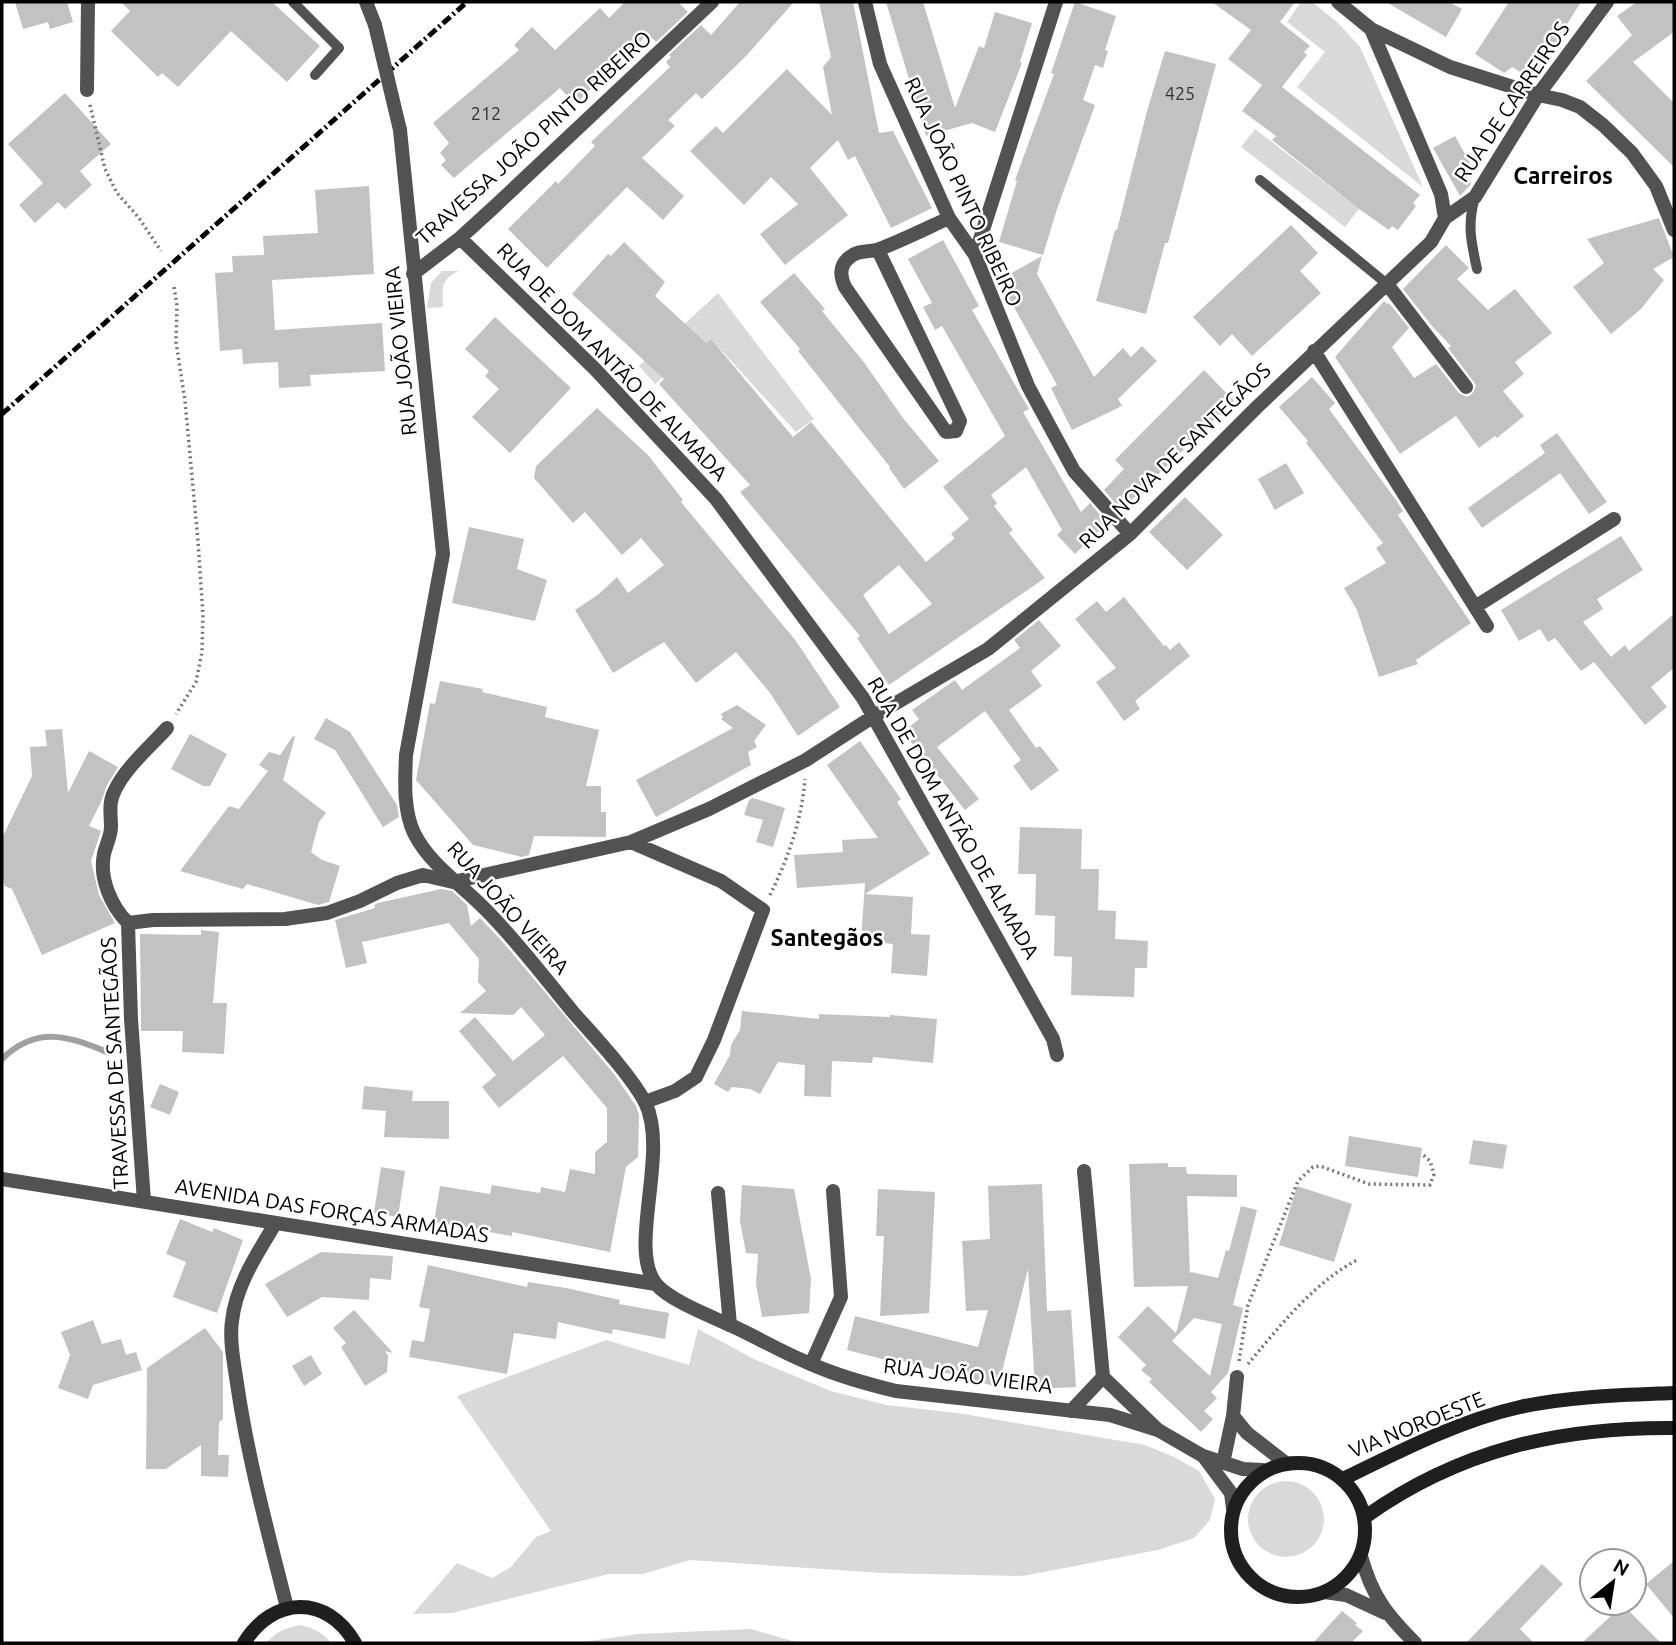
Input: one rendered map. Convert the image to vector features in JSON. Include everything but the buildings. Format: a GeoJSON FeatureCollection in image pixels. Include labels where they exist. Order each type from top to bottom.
{"type":"FeatureCollection","features":[{"type":"Feature","properties":{"kind":"main road","name":"VIA NOROESTE"},"geometry":{"type":"LineString","coordinates":[[1343,1479],[1416,1443],[1466,1423],[1520,1407],[1577,1398],[1674,1393]]}},
{"type":"Feature","properties":{"kind":"main road"},"geometry":{"type":"LineString","coordinates":[[1365,1517],[1391,1498],[1425,1479],[1487,1453],[1569,1433],[1674,1428]]}},
{"type":"Feature","properties":{"kind":"main road"},"geometry":{"type":"LineString","coordinates":[[1302,1462],[1324,1467],[1343,1479],[1357,1496],[1365,1517],[1365,1539],[1361,1556],[1346,1578],[1324,1592],[1307,1597],[1284,1596],[1263,1588],[1246,1573],[1234,1554],[1230,1532],[1233,1510],[1243,1489],[1264,1470],[1302,1462]]}},
{"type":"Feature","properties":{"kind":"main road"},"geometry":{"type":"LineString","coordinates":[[244,1643],[254,1628],[268,1615],[287,1608],[304,1607],[321,1610],[336,1619],[355,1643]]}},
{"type":"Feature","properties":{"kind":"street"},"geometry":{"type":"LineString","coordinates":[[87,90],[88,2]]}},
{"type":"Feature","properties":{"kind":"street","name":"RUA JOÃO VIEIRA"},"geometry":{"type":"LineString","coordinates":[[366,2],[375,25],[400,130],[443,554],[406,755],[404,784],[412,830],[453,881],[486,909],[597,1040],[645,1102],[652,1122],[655,1144],[646,1257],[656,1284],[677,1299],[811,1364],[865,1384],[897,1391],[1111,1415],[1158,1430],[1203,1456],[1243,1469],[1264,1470]]}},
{"type":"Feature","properties":{"kind":"street","name":"TRAVESSA JOÃO PINTO RIBEIRO"},"geometry":{"type":"LineString","coordinates":[[413,274],[460,238],[712,2]]}},
{"type":"Feature","properties":{"kind":"street","name":"RUA JOÃO PINTO RIBEIRO"},"geometry":{"type":"LineString","coordinates":[[865,2],[880,64],[949,218],[975,255],[1028,386],[1074,471],[1130,534]]}},
{"type":"Feature","properties":{"kind":"street"},"geometry":{"type":"LineString","coordinates":[[975,255],[1056,2]]}},
{"type":"Feature","properties":{"kind":"street"},"geometry":{"type":"LineString","coordinates":[[1338,2],[1371,29],[1450,66],[1580,107],[1632,153],[1670,201],[1674,230]]}},
{"type":"Feature","properties":{"kind":"street","name":"RUA DE CARREIROS"},"geometry":{"type":"LineString","coordinates":[[1445,218],[1475,197],[1538,95],[1607,2]]}},
{"type":"Feature","properties":{"kind":"street"},"geometry":{"type":"LineString","coordinates":[[1371,29],[1441,194],[1445,218]]}},
{"type":"Feature","properties":{"kind":"street"},"geometry":{"type":"LineString","coordinates":[[878,250],[960,421],[956,431],[946,432],[840,277],[843,265],[850,256],[862,251],[878,250],[949,218]]}},
{"type":"Feature","properties":{"kind":"street","name":"RUA NOVA DE SANTEGÃOS"},"geometry":{"type":"LineString","coordinates":[[453,881],[632,842],[709,809],[806,760],[874,716],[988,649],[1130,534],[1314,351],[1431,242],[1445,218]]}},
{"type":"Feature","properties":{"kind":"street","name":"RUA DE DOM ANTÃO DE ALMADA"},"geometry":{"type":"LineString","coordinates":[[460,238],[595,369],[716,499],[863,698],[1053,1040],[1057,1055]]}},
{"type":"Feature","properties":{"kind":"street"},"geometry":{"type":"LineString","coordinates":[[1387,284],[1466,387]]}},
{"type":"Feature","properties":{"kind":"street"},"geometry":{"type":"LineString","coordinates":[[1314,351],[1487,626]]}},
{"type":"Feature","properties":{"kind":"street"},"geometry":{"type":"LineString","coordinates":[[1475,607],[1614,519]]}},
{"type":"Feature","properties":{"kind":"street"},"geometry":{"type":"LineString","coordinates":[[167,728],[131,767],[115,790],[109,809],[111,829],[102,873],[119,914],[128,923],[153,920],[285,919],[338,910],[397,883],[423,875],[453,881]]}},
{"type":"Feature","properties":{"kind":"street"},"geometry":{"type":"LineString","coordinates":[[632,842],[721,881],[763,910],[714,1040],[696,1077],[675,1091],[645,1102]]}},
{"type":"Feature","properties":{"kind":"street","name":"TRAVESSA DE SANTEGÃOS"},"geometry":{"type":"LineString","coordinates":[[128,923],[131,1019],[144,1201]]}},
{"type":"Feature","properties":{"kind":"street"},"geometry":{"type":"LineString","coordinates":[[1084,1171],[1102,1377],[1158,1430]]}},
{"type":"Feature","properties":{"kind":"street","name":"AVENIDA DAS FORÇAS ARMADAS"},"geometry":{"type":"LineString","coordinates":[[2,1179],[656,1284]]}},
{"type":"Feature","properties":{"kind":"street"},"geometry":{"type":"LineString","coordinates":[[811,1364],[841,1297],[833,1191]]}},
{"type":"Feature","properties":{"kind":"street"},"geometry":{"type":"LineString","coordinates":[[718,1193],[730,1325]]}},
{"type":"Feature","properties":{"kind":"street"},"geometry":{"type":"LineString","coordinates":[[275,1224],[250,1265],[237,1296],[232,1322],[244,1434],[287,1608]]}},
{"type":"Feature","properties":{"kind":"street"},"geometry":{"type":"LineString","coordinates":[[1071,1410],[1102,1377]]}},
{"type":"Feature","properties":{"kind":"street"},"geometry":{"type":"LineString","coordinates":[[1223,1463],[1233,1416],[1237,1377]]}},
{"type":"Feature","properties":{"kind":"street"},"geometry":{"type":"LineString","coordinates":[[1233,1416],[1247,1433],[1287,1464]]}},
{"type":"Feature","properties":{"kind":"street","name":"RUA JOÃO VIEIRA"},"geometry":{"type":"LineString","coordinates":[[1203,1456],[1231,1493],[1233,1510]]}},
{"type":"Feature","properties":{"kind":"street"},"geometry":{"type":"LineString","coordinates":[[1361,1556],[1367,1578],[1386,1614],[1415,1643]]}},
{"type":"Feature","properties":{"kind":"street"},"geometry":{"type":"LineString","coordinates":[[1324,1592],[1346,1595],[1386,1614]]}},
{"type":"Feature","properties":{"kind":"lane"},"geometry":{"type":"LineString","coordinates":[[293,2],[339,48],[315,75]]}},
{"type":"Feature","properties":{"kind":"lane"},"geometry":{"type":"LineString","coordinates":[[1260,180],[1387,284]]}},
{"type":"Feature","properties":{"kind":"lane"},"geometry":{"type":"LineString","coordinates":[[1475,197],[1469,233],[1477,269]]}},
{"type":"Feature","properties":{"kind":"path"},"geometry":{"type":"LineString","coordinates":[[87,90],[105,169],[117,192],[161,251]]}},
{"type":"Feature","properties":{"kind":"path"},"geometry":{"type":"LineString","coordinates":[[167,728],[196,682],[202,652],[198,541],[176,342],[177,306],[174,287]]}},
{"type":"Feature","properties":{"kind":"path"},"geometry":{"type":"LineString","coordinates":[[763,910],[785,864],[800,813],[806,760]]}},
{"type":"Feature","properties":{"kind":"path"},"geometry":{"type":"LineString","coordinates":[[1237,1377],[1248,1305],[1298,1181],[1312,1167],[1320,1166],[1369,1184],[1430,1185],[1434,1174],[1430,1161],[1422,1154]]}},
{"type":"Feature","properties":{"kind":"path"},"geometry":{"type":"LineString","coordinates":[[1237,1377],[1309,1296],[1343,1267],[1359,1258]]}},
{"type":"Feature","properties":{"kind":"shaded area"},"geometry":{"type":"Polygon","coordinates":[[[1301,2],[1312,2],[1337,22],[1360,47],[1423,187],[1297,87],[1325,52],[1287,22],[1301,2]]]}},
{"type":"Feature","properties":{"kind":"shaded area"},"geometry":{"type":"Polygon","coordinates":[[[1255,129],[1359,209],[1345,227],[1241,147],[1255,129]]]}},
{"type":"Feature","properties":{"kind":"shaded area"},"geometry":{"type":"Polygon","coordinates":[[[442,271],[459,271],[449,277],[444,285],[443,307],[427,308],[431,283],[442,271]]]}},
{"type":"Feature","properties":{"kind":"shaded area"},"geometry":{"type":"Polygon","coordinates":[[[718,293],[814,419],[796,432],[711,339],[655,384],[639,366],[718,293]]]}},
{"type":"Feature","properties":{"kind":"shaded area"},"geometry":{"type":"Polygon","coordinates":[[[698,1329],[756,1360],[831,1391],[887,1405],[964,1414],[1145,1445],[1199,1471],[1215,1499],[1210,1520],[1194,1538],[1158,1550],[1023,1576],[882,1573],[690,1560],[643,1574],[609,1574],[452,1613],[413,1614],[457,1563],[492,1578],[511,1567],[536,1537],[551,1531],[457,1396],[606,1340],[689,1365],[698,1329]]]}},
{"type":"Feature","properties":{"kind":"shaded area"},"geometry":{"type":"Polygon","coordinates":[[[1286,1481],[1300,1484],[1313,1492],[1321,1505],[1324,1519],[1321,1533],[1313,1546],[1300,1554],[1286,1557],[1272,1554],[1259,1546],[1251,1533],[1248,1519],[1251,1505],[1259,1492],[1272,1484],[1286,1481]]]}},
{"type":"Feature","properties":{"kind":"shaded area"},"geometry":{"type":"Polygon","coordinates":[[[300,1625],[317,1631],[331,1643],[266,1643],[281,1631],[300,1625]]]}},
{"type":"Feature","properties":{"kind":"shaded area"},"geometry":{"type":"Polygon","coordinates":[[[751,1629],[799,1643],[576,1643],[638,1634],[751,1629]]]}},
{"type":"Feature","properties":{"kind":"waterway"},"geometry":{"type":"LineString","coordinates":[[2,1059],[28,1041],[54,1037],[67,1038],[109,1053]]}},
{"type":"Feature","properties":{"kind":"railway"},"geometry":{"type":"LineString","coordinates":[[2,414],[467,2]]}},
{"type":"Feature","properties":{"kind":"district","name":"Carreiros"},"geometry":{"type":"Point","coordinates":[1563,176]}},
{"type":"Feature","properties":{"kind":"district","name":"Santegãos"},"geometry":{"type":"Point","coordinates":[827,938]}}]}
